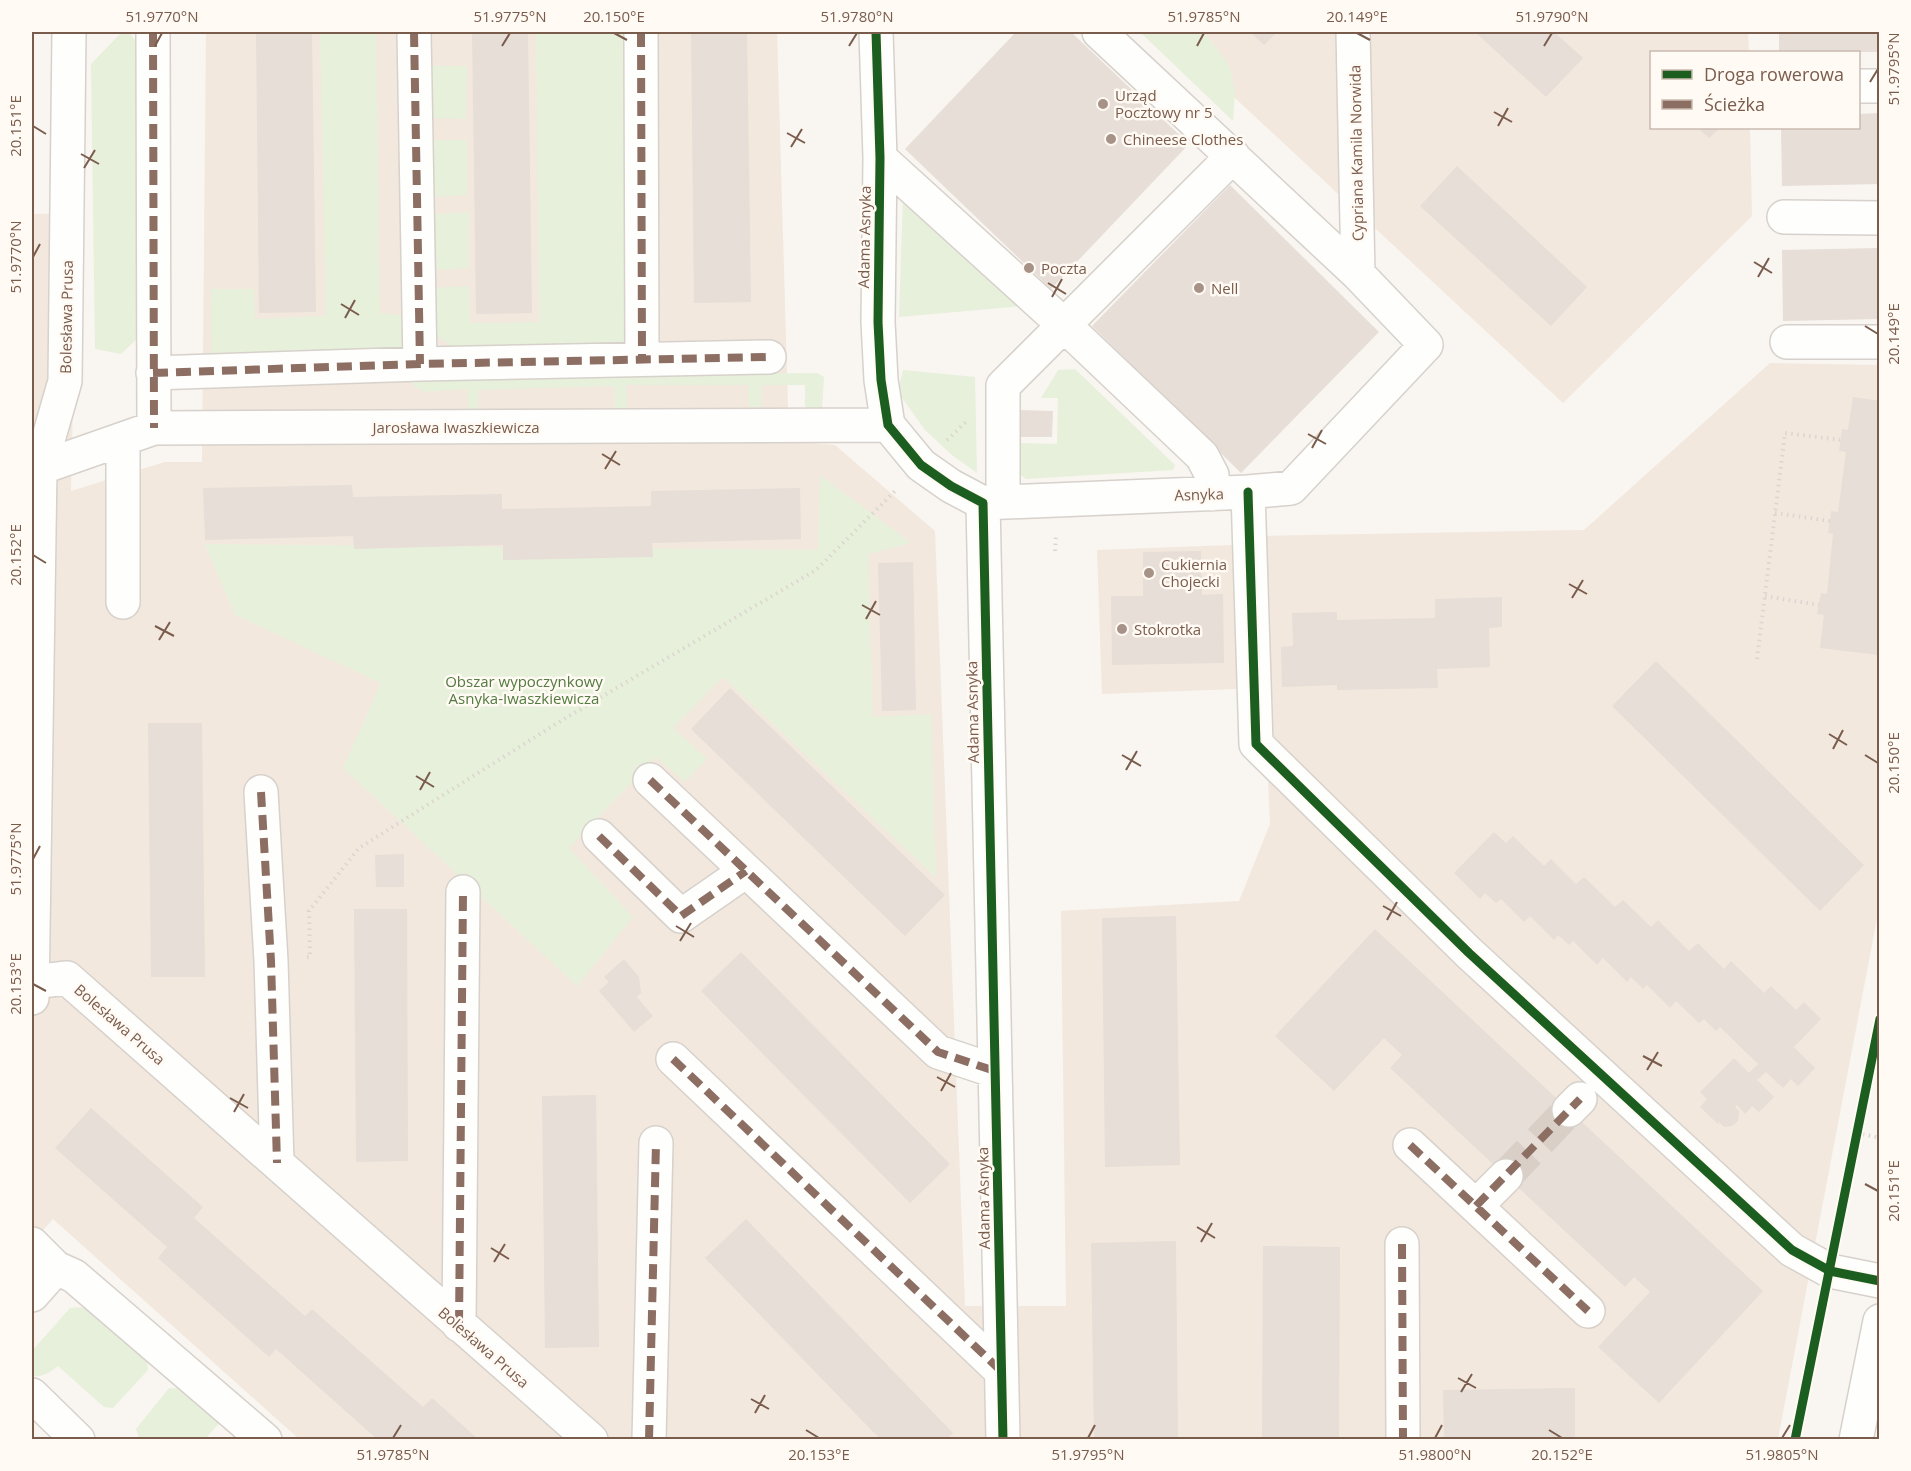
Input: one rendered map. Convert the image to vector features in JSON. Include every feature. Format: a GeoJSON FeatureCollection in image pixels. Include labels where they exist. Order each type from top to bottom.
{"type":"FeatureCollection","features":[{"type":"Feature","properties":{"kind":"street","name":"Bolesława Prusa"},"geometry":{"type":"LineString","coordinates":[[69,32],[65,381],[36,468],[32,982],[67,978],[591,1440]]}},
{"type":"Feature","properties":{"kind":"street"},"geometry":{"type":"LineString","coordinates":[[153,32],[154,428]]}},
{"type":"Feature","properties":{"kind":"street"},"geometry":{"type":"LineString","coordinates":[[414,32],[420,364]]}},
{"type":"Feature","properties":{"kind":"street"},"geometry":{"type":"LineString","coordinates":[[640,32],[642,359]]}},
{"type":"Feature","properties":{"kind":"street","name":"Adama Asnyka"},"geometry":{"type":"LineString","coordinates":[[876,32],[880,158],[878,321],[881,380],[888,425]]}},
{"type":"Feature","properties":{"kind":"street"},"geometry":{"type":"LineString","coordinates":[[1099,32],[1358,274]]}},
{"type":"Feature","properties":{"kind":"street","name":"Cypriana Kamila Norwida"},"geometry":{"type":"LineString","coordinates":[[1353,32],[1358,274]]}},
{"type":"Feature","properties":{"kind":"street"},"geometry":{"type":"LineString","coordinates":[[1860,86],[1880,86]]}},
{"type":"Feature","properties":{"kind":"street"},"geometry":{"type":"LineString","coordinates":[[1003,386],[1233,156]]}},
{"type":"Feature","properties":{"kind":"street"},"geometry":{"type":"LineString","coordinates":[[880,158],[1202,456],[1212,475],[1212,494]]}},
{"type":"Feature","properties":{"kind":"street"},"geometry":{"type":"LineString","coordinates":[[1784,217],[1880,218]]}},
{"type":"Feature","properties":{"kind":"street","name":"Asnyka"},"geometry":{"type":"LineString","coordinates":[[993,502],[1212,494],[1291,488],[1426,345],[1358,274]]}},
{"type":"Feature","properties":{"kind":"street"},"geometry":{"type":"LineString","coordinates":[[1787,342],[1880,342]]}},
{"type":"Feature","properties":{"kind":"street"},"geometry":{"type":"LineString","coordinates":[[153,373],[420,364],[769,357]]}},
{"type":"Feature","properties":{"kind":"street","name":"Adama Asnyka"},"geometry":{"type":"LineString","coordinates":[[1003,386],[993,502],[995,1071],[1003,1440]]}},
{"type":"Feature","properties":{"kind":"street","name":"Jarosława Iwaszkiewicza"},"geometry":{"type":"LineString","coordinates":[[36,468],[154,428],[888,425]]}},
{"type":"Feature","properties":{"kind":"street"},"geometry":{"type":"LineString","coordinates":[[888,425],[921,465],[951,486],[993,502]]}},
{"type":"Feature","properties":{"kind":"street"},"geometry":{"type":"LineString","coordinates":[[123,439],[123,602]]}},
{"type":"Feature","properties":{"kind":"street"},"geometry":{"type":"LineString","coordinates":[[1248,492],[1256,744],[1469,953],[1792,1250],[1830,1271],[1880,1281]]}},
{"type":"Feature","properties":{"kind":"street"},"geometry":{"type":"LineString","coordinates":[[650,780],[938,1052],[995,1071]]}},
{"type":"Feature","properties":{"kind":"street"},"geometry":{"type":"LineString","coordinates":[[261,792],[271,961],[277,1163]]}},
{"type":"Feature","properties":{"kind":"street"},"geometry":{"type":"LineString","coordinates":[[599,836],[681,916],[746,871]]}},
{"type":"Feature","properties":{"kind":"street"},"geometry":{"type":"LineString","coordinates":[[459,1325],[463,892]]}},
{"type":"Feature","properties":{"kind":"street"},"geometry":{"type":"LineString","coordinates":[[32,982],[32,998]]}},
{"type":"Feature","properties":{"kind":"street"},"geometry":{"type":"LineString","coordinates":[[673,1059],[1001,1371]]}},
{"type":"Feature","properties":{"kind":"street"},"geometry":{"type":"LineString","coordinates":[[649,1440],[656,1143]]}},
{"type":"Feature","properties":{"kind":"street"},"geometry":{"type":"LineString","coordinates":[[1410,1144],[1588,1311]]}},
{"type":"Feature","properties":{"kind":"street"},"geometry":{"type":"LineString","coordinates":[[1476,1206],[1506,1176]]}},
{"type":"Feature","properties":{"kind":"street"},"geometry":{"type":"LineString","coordinates":[[32,1244],[56,1268],[74,1275],[265,1440]]}},
{"type":"Feature","properties":{"kind":"street"},"geometry":{"type":"LineString","coordinates":[[1402,1244],[1403,1440]]}},
{"type":"Feature","properties":{"kind":"street"},"geometry":{"type":"LineString","coordinates":[[32,1295],[56,1268]]}},
{"type":"Feature","properties":{"kind":"street"},"geometry":{"type":"LineString","coordinates":[[1856,1440],[1880,1321]]}},
{"type":"Feature","properties":{"kind":"street"},"geometry":{"type":"LineString","coordinates":[[32,1395],[78,1440]]}},
{"type":"Feature","properties":{"kind":"path"},"geometry":{"type":"LineString","coordinates":[[271,961],[310,957],[309,911],[359,848],[559,722],[816,570],[1003,386]]}},
{"type":"Feature","properties":{"kind":"path"},"geometry":{"type":"LineString","coordinates":[[1757,659],[1785,432],[1840,440]]}},
{"type":"Feature","properties":{"kind":"path"},"geometry":{"type":"LineString","coordinates":[[1775,513],[1830,521]]}},
{"type":"Feature","properties":{"kind":"path"},"geometry":{"type":"LineString","coordinates":[[1765,596],[1819,605]]}},
{"type":"Feature","properties":{"kind":"path"},"geometry":{"type":"LineString","coordinates":[[1857,1133],[1880,1138]]}},
{"type":"Feature","properties":{"kind":"shaded area"},"geometry":{"type":"Polygon","coordinates":[[[206,32],[777,32],[789,441],[835,445],[935,531],[965,1306],[1066,1306],[1061,911],[1239,901],[1270,824],[1264,688],[1102,694],[1097,550],[1259,544],[1257,536],[1584,530],[1770,363],[1879,365],[1879,908],[1778,1439],[299,1439],[53,1219],[32,1243],[32,214],[77,213],[71,491],[165,462],[202,462],[206,32]]]}},
{"type":"Feature","properties":{"kind":"shaded area"},"geometry":{"type":"Polygon","coordinates":[[[1164,32],[1748,32],[1749,51],[1650,51],[1650,129],[1750,129],[1752,216],[1563,403],[1164,32]]]}},
{"type":"Feature","properties":{"kind":"green space"},"geometry":{"type":"Polygon","coordinates":[[[122,32],[129,32],[145,54],[146,330],[121,354],[95,349],[91,64],[122,32]]]}},
{"type":"Feature","properties":{"kind":"green space"},"geometry":{"type":"Polygon","coordinates":[[[320,32],[376,32],[380,313],[411,316],[409,336],[402,351],[212,361],[211,289],[254,289],[255,319],[326,316],[320,32]]]}},
{"type":"Feature","properties":{"kind":"green space"},"geometry":{"type":"Polygon","coordinates":[[[536,32],[630,32],[634,337],[623,351],[464,356],[436,335],[435,288],[469,286],[470,323],[539,322],[536,32]]]}},
{"type":"Feature","properties":{"kind":"green space"},"geometry":{"type":"Polygon","coordinates":[[[1140,32],[1204,32],[1229,65],[1235,92],[1233,121],[1140,32]]]}},
{"type":"Feature","properties":{"kind":"green space"},"geometry":{"type":"Polygon","coordinates":[[[432,66],[467,66],[466,119],[431,118],[432,66]]]}},
{"type":"Feature","properties":{"kind":"green space"},"geometry":{"type":"Polygon","coordinates":[[[433,140],[467,140],[467,195],[434,197],[433,140]]]}},
{"type":"Feature","properties":{"kind":"green space"},"geometry":{"type":"Polygon","coordinates":[[[903,196],[1023,306],[899,317],[903,196]]]}},
{"type":"Feature","properties":{"kind":"green space"},"geometry":{"type":"Polygon","coordinates":[[[469,212],[469,268],[437,270],[435,214],[469,212]]]}},
{"type":"Feature","properties":{"kind":"green space"},"geometry":{"type":"Polygon","coordinates":[[[1075,369],[1175,465],[1173,470],[1026,479],[1021,475],[1021,443],[1057,444],[1058,398],[1041,398],[1058,370],[1075,369]]]}},
{"type":"Feature","properties":{"kind":"green space"},"geometry":{"type":"Polygon","coordinates":[[[903,370],[975,377],[977,473],[952,455],[925,430],[898,392],[903,370]]]}},
{"type":"Feature","properties":{"kind":"green space"},"geometry":{"type":"Polygon","coordinates":[[[817,373],[824,377],[822,409],[811,410],[805,406],[805,385],[762,385],[761,407],[749,407],[748,385],[626,385],[627,410],[615,410],[614,386],[478,390],[478,412],[469,412],[467,389],[424,392],[413,385],[412,377],[817,373]]]}},
{"type":"Feature","properties":{"kind":"green space","name":"Obszar wypoczynkowy Asnyka-Iwaszkiewicza"},"geometry":{"type":"Polygon","coordinates":[[[820,475],[911,543],[868,554],[873,717],[931,714],[936,878],[723,677],[673,728],[707,759],[685,782],[656,757],[569,848],[633,917],[577,986],[343,768],[381,683],[235,615],[205,544],[818,550],[820,475]]]}},
{"type":"Feature","properties":{"kind":"green space"},"geometry":{"type":"Polygon","coordinates":[[[88,1307],[147,1361],[148,1370],[113,1408],[104,1407],[58,1366],[46,1374],[32,1376],[32,1351],[70,1308],[88,1307]]]}},
{"type":"Feature","properties":{"kind":"green space"},"geometry":{"type":"Polygon","coordinates":[[[169,1388],[187,1389],[222,1420],[205,1439],[139,1438],[136,1429],[169,1388]]]}},
{"type":"Feature","properties":{"kind":"building"},"geometry":{"type":"Polygon","coordinates":[[[256,32],[312,32],[316,312],[259,313],[256,32]]]}},
{"type":"Feature","properties":{"kind":"building"},"geometry":{"type":"Polygon","coordinates":[[[472,32],[528,32],[532,313],[476,314],[472,32]]]}},
{"type":"Feature","properties":{"kind":"building"},"geometry":{"type":"Polygon","coordinates":[[[691,32],[747,32],[751,302],[694,303],[691,32]]]}},
{"type":"Feature","properties":{"kind":"building"},"geometry":{"type":"Polygon","coordinates":[[[1016,32],[1071,32],[1189,144],[1051,289],[905,149],[1016,32]]]}},
{"type":"Feature","properties":{"kind":"building"},"geometry":{"type":"Polygon","coordinates":[[[1250,32],[1277,32],[1264,45],[1250,32]]]}},
{"type":"Feature","properties":{"kind":"building"},"geometry":{"type":"Polygon","coordinates":[[[1475,32],[1554,32],[1583,58],[1546,97],[1475,32]]]}},
{"type":"Feature","properties":{"kind":"building"},"geometry":{"type":"Polygon","coordinates":[[[1779,32],[1880,32],[1880,52],[1779,51],[1779,32]]]}},
{"type":"Feature","properties":{"kind":"building"},"geometry":{"type":"Polygon","coordinates":[[[1880,113],[1880,184],[1782,186],[1781,129],[1860,129],[1860,114],[1880,113]]]}},
{"type":"Feature","properties":{"kind":"building"},"geometry":{"type":"Polygon","coordinates":[[[1699,129],[1719,129],[1709,138],[1699,129]]]}},
{"type":"Feature","properties":{"kind":"building"},"geometry":{"type":"Polygon","coordinates":[[[1457,166],[1587,287],[1551,326],[1420,206],[1457,166]]]}},
{"type":"Feature","properties":{"kind":"building"},"geometry":{"type":"Polygon","coordinates":[[[1230,185],[1379,332],[1241,473],[1092,326],[1230,185]]]}},
{"type":"Feature","properties":{"kind":"building"},"geometry":{"type":"Polygon","coordinates":[[[1880,248],[1880,319],[1783,321],[1782,250],[1880,248]]]}},
{"type":"Feature","properties":{"kind":"building"},"geometry":{"type":"Polygon","coordinates":[[[1853,397],[1880,401],[1879,655],[1820,648],[1824,615],[1817,614],[1821,593],[1827,594],[1833,534],[1828,533],[1831,511],[1838,512],[1846,452],[1839,451],[1842,429],[1848,430],[1853,397]]]}},
{"type":"Feature","properties":{"kind":"building"},"geometry":{"type":"Polygon","coordinates":[[[1019,410],[1053,411],[1052,437],[1018,437],[1019,410]]]}},
{"type":"Feature","properties":{"kind":"building"},"geometry":{"type":"Polygon","coordinates":[[[352,485],[353,497],[502,494],[502,509],[651,506],[651,491],[800,488],[801,539],[652,543],[653,557],[503,560],[503,545],[354,549],[353,536],[205,540],[203,488],[352,485]]]}},
{"type":"Feature","properties":{"kind":"building"},"geometry":{"type":"Polygon","coordinates":[[[1201,551],[1202,595],[1223,594],[1224,663],[1112,665],[1111,596],[1143,596],[1143,552],[1201,551]]]}},
{"type":"Feature","properties":{"kind":"building"},"geometry":{"type":"Polygon","coordinates":[[[913,562],[916,710],[882,711],[878,563],[913,562]]]}},
{"type":"Feature","properties":{"kind":"building"},"geometry":{"type":"Polygon","coordinates":[[[1502,597],[1502,627],[1489,628],[1490,667],[1437,669],[1438,688],[1337,690],[1337,685],[1282,687],[1281,647],[1293,646],[1292,613],[1337,612],[1337,620],[1435,618],[1435,599],[1502,597]]]}},
{"type":"Feature","properties":{"kind":"building"},"geometry":{"type":"Polygon","coordinates":[[[1656,661],[1864,865],[1820,911],[1612,706],[1656,661]]]}},
{"type":"Feature","properties":{"kind":"building"},"geometry":{"type":"Polygon","coordinates":[[[730,688],[945,895],[905,936],[691,729],[730,688]]]}},
{"type":"Feature","properties":{"kind":"building"},"geometry":{"type":"Polygon","coordinates":[[[148,723],[202,723],[205,977],[151,977],[148,723]]]}},
{"type":"Feature","properties":{"kind":"building"},"geometry":{"type":"Polygon","coordinates":[[[1494,832],[1506,843],[1513,836],[1544,866],[1551,859],[1576,884],[1584,877],[1615,907],[1623,900],[1651,927],[1658,920],[1689,951],[1698,943],[1724,969],[1731,961],[1764,993],[1771,986],[1796,1010],[1804,1002],[1821,1019],[1794,1047],[1815,1068],[1798,1086],[1791,1079],[1783,1088],[1766,1072],[1757,1080],[1774,1097],[1759,1112],[1752,1106],[1745,1114],[1737,1105],[1735,1107],[1739,1111],[1738,1121],[1732,1126],[1724,1127],[1719,1122],[1718,1124],[1700,1107],[1707,1099],[1700,1092],[1734,1058],[1749,1073],[1758,1064],[1720,1027],[1716,1031],[1704,1019],[1699,1023],[1676,1001],[1670,1008],[1647,985],[1643,989],[1631,977],[1627,982],[1603,958],[1597,965],[1573,941],[1569,945],[1558,935],[1554,940],[1530,916],[1524,922],[1501,899],[1496,903],[1485,893],[1480,899],[1454,873],[1494,832]]]}},
{"type":"Feature","properties":{"kind":"building"},"geometry":{"type":"Polygon","coordinates":[[[404,854],[404,887],[376,887],[375,855],[404,854]]]}},
{"type":"Feature","properties":{"kind":"building"},"geometry":{"type":"Polygon","coordinates":[[[354,909],[407,909],[408,1161],[356,1162],[354,909]]]}},
{"type":"Feature","properties":{"kind":"building"},"geometry":{"type":"Polygon","coordinates":[[[1176,916],[1180,1165],[1105,1167],[1102,918],[1176,916]]]}},
{"type":"Feature","properties":{"kind":"building"},"geometry":{"type":"Polygon","coordinates":[[[1375,929],[1763,1291],[1659,1403],[1598,1347],[1650,1292],[1634,1277],[1625,1287],[1390,1068],[1402,1055],[1384,1038],[1334,1091],[1275,1036],[1375,929]]]}},
{"type":"Feature","properties":{"kind":"building"},"geometry":{"type":"Polygon","coordinates":[[[741,952],[950,1164],[910,1203],[701,991],[741,952]]]}},
{"type":"Feature","properties":{"kind":"building"},"geometry":{"type":"Polygon","coordinates":[[[624,959],[639,977],[641,993],[637,997],[653,1016],[634,1032],[599,991],[609,982],[604,977],[624,959]]]}},
{"type":"Feature","properties":{"kind":"building"},"geometry":{"type":"Polygon","coordinates":[[[596,1095],[599,1347],[545,1348],[542,1096],[596,1095]]]}},
{"type":"Feature","properties":{"kind":"building"},"geometry":{"type":"Polygon","coordinates":[[[91,1108],[203,1207],[194,1218],[305,1316],[312,1309],[423,1407],[432,1398],[479,1440],[398,1440],[396,1438],[378,1440],[276,1349],[269,1357],[158,1258],[167,1247],[55,1148],[91,1108]]]}},
{"type":"Feature","properties":{"kind":"building"},"geometry":{"type":"Polygon","coordinates":[[[746,1219],[953,1433],[946,1440],[881,1440],[705,1258],[746,1219]]]}},
{"type":"Feature","properties":{"kind":"building"},"geometry":{"type":"Polygon","coordinates":[[[1176,1241],[1178,1440],[1094,1440],[1091,1243],[1176,1241]]]}},
{"type":"Feature","properties":{"kind":"building"},"geometry":{"type":"Polygon","coordinates":[[[1263,1246],[1340,1247],[1339,1440],[1262,1440],[1263,1246]]]}},
{"type":"Feature","properties":{"kind":"building"},"geometry":{"type":"Polygon","coordinates":[[[1575,1388],[1575,1440],[1444,1440],[1443,1390],[1575,1388]]]}},
{"type":"Feature","properties":{"kind":"tunnel"},"geometry":{"type":"LineString","coordinates":[[1506,1176],[1569,1110]]}},
{"type":"Feature","properties":{"kind":"marked path"},"geometry":{"type":"LineString","coordinates":[[153,32],[154,428]]}},
{"type":"Feature","properties":{"kind":"marked path"},"geometry":{"type":"LineString","coordinates":[[414,32],[420,364]]}},
{"type":"Feature","properties":{"kind":"marked path"},"geometry":{"type":"LineString","coordinates":[[641,32],[642,359]]}},
{"type":"Feature","properties":{"kind":"marked path"},"geometry":{"type":"LineString","coordinates":[[153,373],[420,364],[769,357]]}},
{"type":"Feature","properties":{"kind":"marked path"},"geometry":{"type":"LineString","coordinates":[[650,780],[938,1052],[995,1071]]}},
{"type":"Feature","properties":{"kind":"marked path"},"geometry":{"type":"LineString","coordinates":[[261,792],[271,961],[277,1163]]}},
{"type":"Feature","properties":{"kind":"marked path"},"geometry":{"type":"LineString","coordinates":[[599,836],[681,916],[746,871]]}},
{"type":"Feature","properties":{"kind":"marked path"},"geometry":{"type":"LineString","coordinates":[[459,1325],[463,892]]}},
{"type":"Feature","properties":{"kind":"marked path"},"geometry":{"type":"LineString","coordinates":[[673,1059],[1001,1371]]}},
{"type":"Feature","properties":{"kind":"marked path"},"geometry":{"type":"LineString","coordinates":[[1476,1206],[1580,1099]]}},
{"type":"Feature","properties":{"kind":"marked path"},"geometry":{"type":"LineString","coordinates":[[649,1440],[656,1143]]}},
{"type":"Feature","properties":{"kind":"marked path"},"geometry":{"type":"LineString","coordinates":[[1410,1145],[1588,1311]]}},
{"type":"Feature","properties":{"kind":"marked path"},"geometry":{"type":"LineString","coordinates":[[1402,1244],[1403,1440]]}},
{"type":"Feature","properties":{"kind":"cycle path"},"geometry":{"type":"LineString","coordinates":[[876,32],[880,158],[878,322],[881,380],[888,425],[921,465],[951,486],[983,503],[1003,1440]]}},
{"type":"Feature","properties":{"kind":"cycle path"},"geometry":{"type":"LineString","coordinates":[[1248,492],[1256,744],[1469,953],[1792,1250],[1830,1271],[1880,1281]]}},
{"type":"Feature","properties":{"kind":"cycle path"},"geometry":{"type":"LineString","coordinates":[[1795,1440],[1880,1019]]}},
{"type":"Feature","properties":{"kind":"place","name":"Urząd Pocztowy nr 5"},"geometry":{"type":"Point","coordinates":[1103,104]}},
{"type":"Feature","properties":{"kind":"place","name":"Chineese Clothes"},"geometry":{"type":"Point","coordinates":[1111,139]}},
{"type":"Feature","properties":{"kind":"place","name":"Poczta"},"geometry":{"type":"Point","coordinates":[1029,268]}},
{"type":"Feature","properties":{"kind":"place","name":"Nell"},"geometry":{"type":"Point","coordinates":[1199,288]}},
{"type":"Feature","properties":{"kind":"place","name":"Cukiernia Chojecki"},"geometry":{"type":"Point","coordinates":[1149,573]}},
{"type":"Feature","properties":{"kind":"place","name":"Stokrotka"},"geometry":{"type":"Point","coordinates":[1122,629]}}]}
